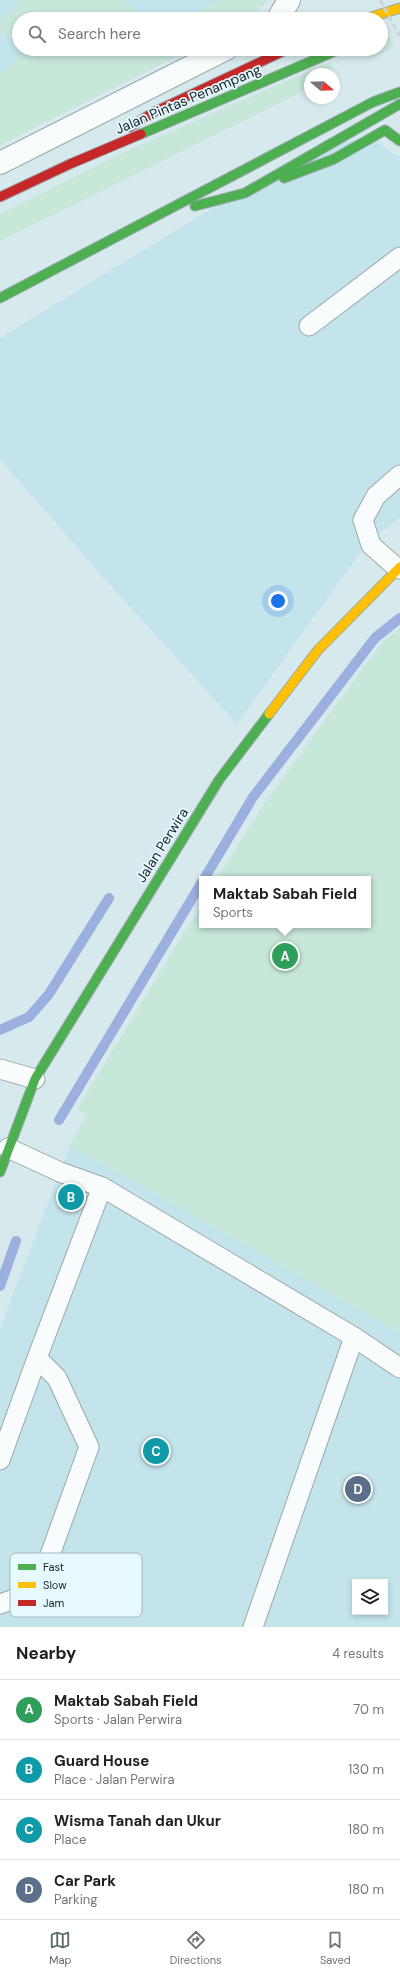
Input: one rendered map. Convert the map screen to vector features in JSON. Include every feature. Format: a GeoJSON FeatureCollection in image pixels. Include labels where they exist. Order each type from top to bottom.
{"type":"FeatureCollection","features":[{"type":"Feature","properties":{"kind":"main road"},"geometry":{"type":"LineString","coordinates":[[388,13],[400,8]]}},
{"type":"Feature","properties":{"kind":"main road","name":"Jalan Pintas Penampang"},"geometry":{"type":"LineString","coordinates":[[70,164],[154,112],[273,56]]}},
{"type":"Feature","properties":{"kind":"main road","name":"Jalan Pintas Penampang"},"geometry":{"type":"LineString","coordinates":[[0,197],[70,164],[324,56]]}},
{"type":"Feature","properties":{"kind":"main road"},"geometry":{"type":"LineString","coordinates":[[0,298],[373,102],[400,92]]}},
{"type":"Feature","properties":{"kind":"main road"},"geometry":{"type":"LineString","coordinates":[[245,193],[400,104]]}},
{"type":"Feature","properties":{"kind":"main road"},"geometry":{"type":"LineString","coordinates":[[161,214],[245,193],[334,158],[385,130],[400,141]]}},
{"type":"Feature","properties":{"kind":"main road","name":"Jalan Perwira"},"geometry":{"type":"LineString","coordinates":[[0,1172],[35,1079],[219,780],[318,650],[399,568]]}},
{"type":"Feature","properties":{"kind":"street"},"geometry":{"type":"LineString","coordinates":[[282,12],[289,0]]}},
{"type":"Feature","properties":{"kind":"street"},"geometry":{"type":"LineString","coordinates":[[0,163],[212,56]]}},
{"type":"Feature","properties":{"kind":"lane"},"geometry":{"type":"LineString","coordinates":[[309,326],[400,257]]}},
{"type":"Feature","properties":{"kind":"lane"},"geometry":{"type":"LineString","coordinates":[[399,568],[371,545],[363,520],[376,496],[400,475]]}},
{"type":"Feature","properties":{"kind":"lane"},"geometry":{"type":"LineString","coordinates":[[0,1069],[35,1079]]}},
{"type":"Feature","properties":{"kind":"lane"},"geometry":{"type":"LineString","coordinates":[[8,1148],[60,1172],[102,1187],[354,1337],[400,1368]]}},
{"type":"Feature","properties":{"kind":"lane"},"geometry":{"type":"LineString","coordinates":[[0,1460],[102,1187]]}},
{"type":"Feature","properties":{"kind":"lane"},"geometry":{"type":"LineString","coordinates":[[252,1627],[354,1337]]}},
{"type":"Feature","properties":{"kind":"lane"},"geometry":{"type":"LineString","coordinates":[[37,1358],[57,1378],[89,1447],[51,1553]]}},
{"type":"Feature","properties":{"kind":"lane"},"geometry":{"type":"LineString","coordinates":[[0,1604],[10,1600]]}},
{"type":"Feature","properties":{"kind":"shaded area"},"geometry":{"type":"Polygon","coordinates":[[[0,0],[219,0],[199,12],[12,12],[12,56],[83,56],[0,79],[0,0]]]}},
{"type":"Feature","properties":{"kind":"shaded area"},"geometry":{"type":"Polygon","coordinates":[[[370,137],[400,158],[400,518],[368,542],[237,724],[110,585],[0,459],[0,338],[309,149],[370,137]]]}},
{"type":"Feature","properties":{"kind":"shaded area"},"geometry":{"type":"Polygon","coordinates":[[[70,1145],[400,1333],[400,1627],[0,1627],[0,1329],[70,1145]]]}},
{"type":"Feature","properties":{"kind":"green space"},"geometry":{"type":"Polygon","coordinates":[[[23,0],[122,0],[137,12],[12,12],[12,42],[0,28],[0,21],[23,0]]]}},
{"type":"Feature","properties":{"kind":"green space"},"geometry":{"type":"Polygon","coordinates":[[[219,0],[268,0],[257,12],[199,12],[219,0]]]}},
{"type":"Feature","properties":{"kind":"green space"},"geometry":{"type":"Polygon","coordinates":[[[388,32],[394,47],[388,50],[388,32]]]}},
{"type":"Feature","properties":{"kind":"green space"},"geometry":{"type":"Polygon","coordinates":[[[20,56],[177,56],[0,145],[0,74],[20,56]]]}},
{"type":"Feature","properties":{"kind":"green space"},"geometry":{"type":"Polygon","coordinates":[[[366,56],[374,56],[367,59],[366,56]]]}},
{"type":"Feature","properties":{"kind":"green space"},"geometry":{"type":"Polygon","coordinates":[[[330,62],[333,68],[316,68],[330,62]]]}},
{"type":"Feature","properties":{"kind":"green space"},"geometry":{"type":"Polygon","coordinates":[[[304,73],[304,91],[0,241],[0,214],[127,151],[304,73]]]}},
{"type":"Feature","properties":{"kind":"green space"},"geometry":{"type":"Polygon","coordinates":[[[400,628],[400,1333],[70,1145],[87,1116],[77,1109],[199,909],[199,928],[371,928],[371,876],[219,876],[265,802],[381,644],[400,628]]]}},
{"type":"Feature","properties":{"kind":"waterway"},"geometry":{"type":"LineString","coordinates":[[206,876],[253,797],[375,638],[400,618]]}},
{"type":"Feature","properties":{"kind":"waterway"},"geometry":{"type":"LineString","coordinates":[[59,1120],[199,887]]}},
{"type":"Feature","properties":{"kind":"waterway"},"geometry":{"type":"LineString","coordinates":[[0,1030],[29,1017],[49,994],[109,898]]}},
{"type":"Feature","properties":{"kind":"waterway"},"geometry":{"type":"LineString","coordinates":[[0,1286],[16,1241]]}},
{"type":"Feature","properties":{"kind":"railway"},"geometry":{"type":"LineString","coordinates":[[380,0],[387,12]]}},
{"type":"Feature","properties":{"kind":"railway"},"geometry":{"type":"LineString","coordinates":[[388,14],[400,36]]}},
{"type":"Feature","properties":{"kind":"traffic: fast"},"geometry":{"type":"LineString","coordinates":[[141,134],[324,56]]}},
{"type":"Feature","properties":{"kind":"traffic: fast"},"geometry":{"type":"LineString","coordinates":[[0,298],[373,102],[400,92]]}},
{"type":"Feature","properties":{"kind":"traffic: fast"},"geometry":{"type":"LineString","coordinates":[[195,206],[245,193],[400,104]]}},
{"type":"Feature","properties":{"kind":"traffic: fast"},"geometry":{"type":"LineString","coordinates":[[284,178],[334,159],[385,130],[400,141]]}},
{"type":"Feature","properties":{"kind":"traffic: fast"},"geometry":{"type":"LineString","coordinates":[[0,1172],[35,1079],[219,780],[269,714]]}},
{"type":"Feature","properties":{"kind":"traffic: slow"},"geometry":{"type":"LineString","coordinates":[[387,12],[400,8]]}},
{"type":"Feature","properties":{"kind":"traffic: slow"},"geometry":{"type":"LineString","coordinates":[[269,714],[318,650],[400,567]]}},
{"type":"Feature","properties":{"kind":"traffic: jam"},"geometry":{"type":"LineString","coordinates":[[130,127],[154,112],[273,56]]}},
{"type":"Feature","properties":{"kind":"traffic: jam"},"geometry":{"type":"LineString","coordinates":[[0,197],[70,164],[141,134]]}},
{"type":"Feature","properties":{"kind":"place","name":"Maktab Sabah Field"},"geometry":{"type":"Point","coordinates":[285,956]}},
{"type":"Feature","properties":{"kind":"place","name":"Guard House"},"geometry":{"type":"Point","coordinates":[71,1197]}},
{"type":"Feature","properties":{"kind":"place","name":"Wisma Tanah dan Ukur"},"geometry":{"type":"Point","coordinates":[156,1451]}},
{"type":"Feature","properties":{"kind":"place","name":"Car Park"},"geometry":{"type":"Point","coordinates":[358,1489]}}]}
